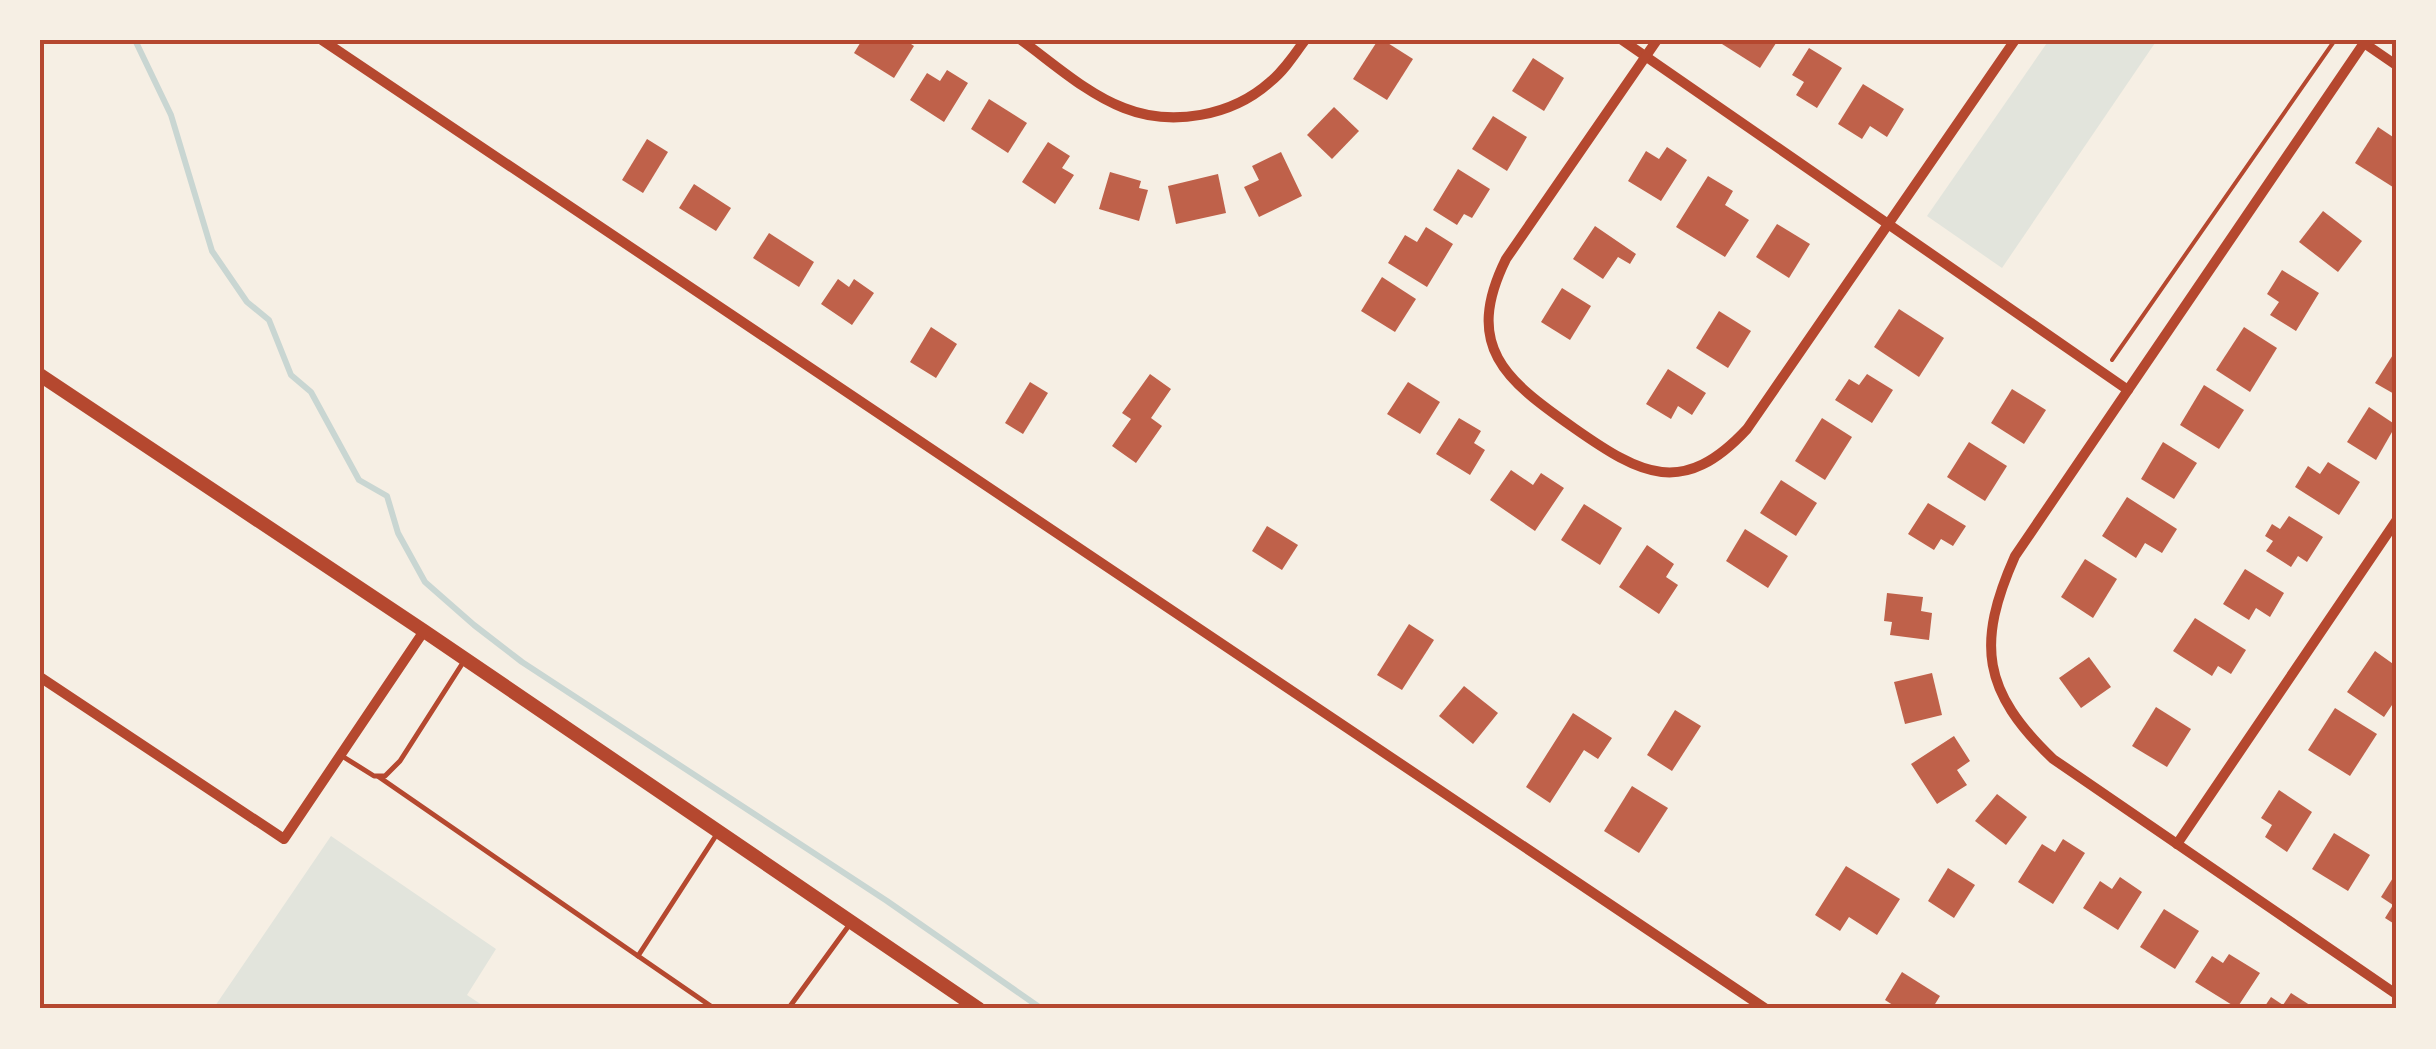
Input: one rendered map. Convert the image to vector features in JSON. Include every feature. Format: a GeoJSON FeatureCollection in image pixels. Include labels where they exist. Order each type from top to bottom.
{"type":"FeatureCollection","features":[{"type":"Feature","properties":{"kind":"street"},"geometry":{"type":"LineString","coordinates":[[322,40],[1766,1009]]}},
{"type":"Feature","properties":{"kind":"street"},"geometry":{"type":"LineString","coordinates":[[1021,40],[1125,109],[1163,116],[1202,116],[1236,104],[1270,83],[1305,40]]}},
{"type":"Feature","properties":{"kind":"street"},"geometry":{"type":"LineString","coordinates":[[1622,40],[2128,390]]}},
{"type":"Feature","properties":{"kind":"street"},"geometry":{"type":"LineString","coordinates":[[1657,40],[1506,259],[1494,282],[1489,332],[1508,376],[1524,393],[1617,458],[1663,473],[1687,471],[1710,462],[1747,429],[2015,40]]}},
{"type":"Feature","properties":{"kind":"street"},"geometry":{"type":"LineString","coordinates":[[2396,65],[2365,41],[2015,556],[1999,591],[1990,627],[1992,665],[2004,701],[2024,731],[2053,758],[2396,994]]}},
{"type":"Feature","properties":{"kind":"street"},"geometry":{"type":"LineString","coordinates":[[40,375],[979,1009]]}},
{"type":"Feature","properties":{"kind":"street"},"geometry":{"type":"LineString","coordinates":[[2176,844],[2396,521]]}},
{"type":"Feature","properties":{"kind":"street"},"geometry":{"type":"LineString","coordinates":[[40,677],[284,839],[424,631]]}},
{"type":"Feature","properties":{"kind":"lane"},"geometry":{"type":"LineString","coordinates":[[380,777],[400,761],[465,659]]}},
{"type":"Feature","properties":{"kind":"lane"},"geometry":{"type":"LineString","coordinates":[[340,754],[380,777],[716,1009]]}},
{"type":"Feature","properties":{"kind":"lane"},"geometry":{"type":"LineString","coordinates":[[638,956],[719,832]]}},
{"type":"Feature","properties":{"kind":"lane"},"geometry":{"type":"LineString","coordinates":[[788,1009],[852,922]]}},
{"type":"Feature","properties":{"kind":"path"},"geometry":{"type":"LineString","coordinates":[[2103,372],[2335,40]]}},
{"type":"Feature","properties":{"kind":"shaded area"},"geometry":{"type":"Polygon","coordinates":[[[2049,40],[2157,40],[2002,268],[1927,216],[2049,40]]]}},
{"type":"Feature","properties":{"kind":"shaded area"},"geometry":{"type":"Polygon","coordinates":[[[331,836],[496,949],[467,995],[488,1009],[213,1009],[331,836]]]}},
{"type":"Feature","properties":{"kind":"building"},"geometry":{"type":"Polygon","coordinates":[[[862,40],[905,40],[914,46],[894,78],[854,53],[862,40]]]}},
{"type":"Feature","properties":{"kind":"building"},"geometry":{"type":"Polygon","coordinates":[[[1378,40],[1413,59],[1387,100],[1353,79],[1378,40]]]}},
{"type":"Feature","properties":{"kind":"building"},"geometry":{"type":"Polygon","coordinates":[[[1725,40],[1778,40],[1760,68],[1722,44],[1725,40]]]}},
{"type":"Feature","properties":{"kind":"building"},"geometry":{"type":"Polygon","coordinates":[[[1809,48],[1842,68],[1817,108],[1796,95],[1804,82],[1792,75],[1809,48]]]}},
{"type":"Feature","properties":{"kind":"building"},"geometry":{"type":"Polygon","coordinates":[[[1533,58],[1564,78],[1544,111],[1512,91],[1533,58]]]}},
{"type":"Feature","properties":{"kind":"building"},"geometry":{"type":"Polygon","coordinates":[[[947,70],[968,83],[944,122],[910,100],[927,73],[940,81],[947,70]]]}},
{"type":"Feature","properties":{"kind":"building"},"geometry":{"type":"Polygon","coordinates":[[[1863,84],[1904,109],[1887,137],[1870,126],[1862,139],[1838,124],[1863,84]]]}},
{"type":"Feature","properties":{"kind":"building"},"geometry":{"type":"Polygon","coordinates":[[[989,99],[1027,123],[1008,153],[971,129],[989,99]]]}},
{"type":"Feature","properties":{"kind":"building"},"geometry":{"type":"Polygon","coordinates":[[[1334,107],[1359,131],[1332,159],[1307,135],[1334,107]]]}},
{"type":"Feature","properties":{"kind":"building"},"geometry":{"type":"Polygon","coordinates":[[[1493,116],[1527,137],[1507,171],[1472,149],[1493,116]]]}},
{"type":"Feature","properties":{"kind":"building"},"geometry":{"type":"Polygon","coordinates":[[[2378,127],[2396,139],[2396,189],[2355,163],[2378,127]]]}},
{"type":"Feature","properties":{"kind":"building"},"geometry":{"type":"Polygon","coordinates":[[[647,139],[668,152],[643,193],[622,180],[647,139]]]}},
{"type":"Feature","properties":{"kind":"building"},"geometry":{"type":"Polygon","coordinates":[[[1048,142],[1070,156],[1062,168],[1074,175],[1055,204],[1022,182],[1048,142]]]}},
{"type":"Feature","properties":{"kind":"building"},"geometry":{"type":"Polygon","coordinates":[[[1667,147],[1687,160],[1661,201],[1628,181],[1646,151],[1659,159],[1667,147]]]}},
{"type":"Feature","properties":{"kind":"building"},"geometry":{"type":"Polygon","coordinates":[[[1281,152],[1302,196],[1259,217],[1244,187],[1259,180],[1252,166],[1281,152]]]}},
{"type":"Feature","properties":{"kind":"building"},"geometry":{"type":"Polygon","coordinates":[[[1458,169],[1490,189],[1472,218],[1464,214],[1457,225],[1433,210],[1458,169]]]}},
{"type":"Feature","properties":{"kind":"building"},"geometry":{"type":"Polygon","coordinates":[[[1110,172],[1141,181],[1139,188],[1148,190],[1139,221],[1099,209],[1110,172]]]}},
{"type":"Feature","properties":{"kind":"building"},"geometry":{"type":"Polygon","coordinates":[[[1218,174],[1226,213],[1176,224],[1168,186],[1218,174]]]}},
{"type":"Feature","properties":{"kind":"building"},"geometry":{"type":"Polygon","coordinates":[[[1708,176],[1733,191],[1725,205],[1749,220],[1725,257],[1676,227],[1708,176]]]}},
{"type":"Feature","properties":{"kind":"building"},"geometry":{"type":"Polygon","coordinates":[[[694,184],[731,208],[716,231],[679,208],[694,184]]]}},
{"type":"Feature","properties":{"kind":"building"},"geometry":{"type":"Polygon","coordinates":[[[2323,211],[2362,241],[2338,272],[2299,242],[2323,211]]]}},
{"type":"Feature","properties":{"kind":"building"},"geometry":{"type":"Polygon","coordinates":[[[1777,224],[1810,244],[1789,278],[1756,257],[1777,224]]]}},
{"type":"Feature","properties":{"kind":"building"},"geometry":{"type":"Polygon","coordinates":[[[1595,226],[1636,254],[1630,264],[1618,257],[1603,279],[1573,259],[1595,226]]]}},
{"type":"Feature","properties":{"kind":"building"},"geometry":{"type":"Polygon","coordinates":[[[1426,227],[1453,244],[1427,287],[1388,263],[1405,235],[1417,242],[1426,227]]]}},
{"type":"Feature","properties":{"kind":"building"},"geometry":{"type":"Polygon","coordinates":[[[769,233],[814,262],[799,287],[753,258],[769,233]]]}},
{"type":"Feature","properties":{"kind":"building"},"geometry":{"type":"Polygon","coordinates":[[[2282,270],[2319,293],[2296,331],[2270,315],[2279,302],[2267,294],[2282,270]]]}},
{"type":"Feature","properties":{"kind":"building"},"geometry":{"type":"Polygon","coordinates":[[[1382,277],[1416,299],[1395,332],[1361,311],[1382,277]]]}},
{"type":"Feature","properties":{"kind":"building"},"geometry":{"type":"Polygon","coordinates":[[[838,279],[849,287],[854,279],[874,293],[852,325],[821,304],[838,279]]]}},
{"type":"Feature","properties":{"kind":"building"},"geometry":{"type":"Polygon","coordinates":[[[1562,288],[1591,306],[1570,340],[1541,322],[1562,288]]]}},
{"type":"Feature","properties":{"kind":"building"},"geometry":{"type":"Polygon","coordinates":[[[1899,309],[1944,338],[1919,377],[1874,347],[1899,309]]]}},
{"type":"Feature","properties":{"kind":"building"},"geometry":{"type":"Polygon","coordinates":[[[1719,311],[1751,331],[1728,368],[1696,348],[1719,311]]]}},
{"type":"Feature","properties":{"kind":"building"},"geometry":{"type":"Polygon","coordinates":[[[931,327],[957,344],[936,378],[910,362],[931,327]]]}},
{"type":"Feature","properties":{"kind":"building"},"geometry":{"type":"Polygon","coordinates":[[[2244,327],[2277,348],[2250,392],[2216,370],[2244,327]]]}},
{"type":"Feature","properties":{"kind":"building"},"geometry":{"type":"Polygon","coordinates":[[[2396,350],[2396,395],[2375,383],[2396,350]]]}},
{"type":"Feature","properties":{"kind":"building"},"geometry":{"type":"Polygon","coordinates":[[[1668,369],[1706,393],[1692,415],[1678,406],[1671,419],[1646,404],[1668,369]]]}},
{"type":"Feature","properties":{"kind":"building"},"geometry":{"type":"Polygon","coordinates":[[[1150,374],[1171,389],[1151,418],[1162,426],[1136,463],[1112,446],[1131,419],[1122,413],[1150,374]]]}},
{"type":"Feature","properties":{"kind":"building"},"geometry":{"type":"Polygon","coordinates":[[[1867,374],[1893,390],[1872,423],[1835,400],[1849,379],[1859,385],[1867,374]]]}},
{"type":"Feature","properties":{"kind":"building"},"geometry":{"type":"Polygon","coordinates":[[[1030,382],[1048,393],[1023,434],[1005,423],[1030,382]]]}},
{"type":"Feature","properties":{"kind":"building"},"geometry":{"type":"Polygon","coordinates":[[[1408,382],[1440,402],[1420,434],[1387,414],[1408,382]]]}},
{"type":"Feature","properties":{"kind":"building"},"geometry":{"type":"Polygon","coordinates":[[[2204,385],[2244,410],[2219,449],[2180,425],[2204,385]]]}},
{"type":"Feature","properties":{"kind":"building"},"geometry":{"type":"Polygon","coordinates":[[[2012,389],[2046,410],[2024,444],[1991,423],[2012,389]]]}},
{"type":"Feature","properties":{"kind":"building"},"geometry":{"type":"Polygon","coordinates":[[[2369,407],[2396,425],[2376,460],[2347,442],[2369,407]]]}},
{"type":"Feature","properties":{"kind":"building"},"geometry":{"type":"Polygon","coordinates":[[[1459,418],[1481,431],[1474,443],[1485,450],[1470,475],[1436,454],[1459,418]]]}},
{"type":"Feature","properties":{"kind":"building"},"geometry":{"type":"Polygon","coordinates":[[[1822,418],[1852,437],[1825,480],[1795,461],[1822,418]]]}},
{"type":"Feature","properties":{"kind":"building"},"geometry":{"type":"Polygon","coordinates":[[[1969,442],[2007,466],[1985,501],[1947,477],[1969,442]]]}},
{"type":"Feature","properties":{"kind":"building"},"geometry":{"type":"Polygon","coordinates":[[[2163,442],[2197,463],[2174,499],[2141,479],[2163,442]]]}},
{"type":"Feature","properties":{"kind":"building"},"geometry":{"type":"Polygon","coordinates":[[[2328,462],[2360,482],[2339,515],[2295,487],[2308,466],[2320,474],[2328,462]]]}},
{"type":"Feature","properties":{"kind":"building"},"geometry":{"type":"Polygon","coordinates":[[[1511,470],[1533,485],[1541,473],[1564,488],[1535,531],[1490,500],[1511,470]]]}},
{"type":"Feature","properties":{"kind":"building"},"geometry":{"type":"Polygon","coordinates":[[[1781,480],[1817,503],[1796,536],[1760,513],[1781,480]]]}},
{"type":"Feature","properties":{"kind":"building"},"geometry":{"type":"Polygon","coordinates":[[[2127,497],[2177,529],[2162,553],[2145,543],[2136,558],[2102,536],[2127,497]]]}},
{"type":"Feature","properties":{"kind":"building"},"geometry":{"type":"Polygon","coordinates":[[[1928,503],[1966,526],[1953,546],[1941,539],[1934,550],[1908,534],[1928,503]]]}},
{"type":"Feature","properties":{"kind":"building"},"geometry":{"type":"Polygon","coordinates":[[[1584,504],[1622,528],[1600,565],[1561,540],[1584,504]]]}},
{"type":"Feature","properties":{"kind":"building"},"geometry":{"type":"Polygon","coordinates":[[[2289,516],[2323,537],[2307,562],[2298,556],[2291,567],[2266,551],[2273,541],[2265,536],[2272,524],[2280,529],[2289,516]]]}},
{"type":"Feature","properties":{"kind":"building"},"geometry":{"type":"Polygon","coordinates":[[[1267,526],[1298,545],[1282,570],[1252,551],[1267,526]]]}},
{"type":"Feature","properties":{"kind":"building"},"geometry":{"type":"Polygon","coordinates":[[[1745,529],[1788,556],[1768,588],[1726,561],[1745,529]]]}},
{"type":"Feature","properties":{"kind":"building"},"geometry":{"type":"Polygon","coordinates":[[[1647,545],[1674,564],[1666,577],[1678,585],[1659,614],[1619,587],[1647,545]]]}},
{"type":"Feature","properties":{"kind":"building"},"geometry":{"type":"Polygon","coordinates":[[[2085,559],[2117,579],[2093,618],[2061,597],[2085,559]]]}},
{"type":"Feature","properties":{"kind":"building"},"geometry":{"type":"Polygon","coordinates":[[[2245,569],[2284,593],[2270,617],[2256,608],[2249,620],[2223,604],[2245,569]]]}},
{"type":"Feature","properties":{"kind":"building"},"geometry":{"type":"Polygon","coordinates":[[[1887,593],[1923,597],[1921,611],[1932,613],[1929,640],[1890,635],[1892,622],[1884,621],[1887,593]]]}},
{"type":"Feature","properties":{"kind":"building"},"geometry":{"type":"Polygon","coordinates":[[[2195,618],[2246,650],[2231,674],[2218,666],[2212,676],[2173,651],[2195,618]]]}},
{"type":"Feature","properties":{"kind":"building"},"geometry":{"type":"Polygon","coordinates":[[[1409,624],[1434,640],[1402,690],[1377,675],[1409,624]]]}},
{"type":"Feature","properties":{"kind":"building"},"geometry":{"type":"Polygon","coordinates":[[[2375,651],[2396,666],[2392,687],[2396,699],[2384,717],[2347,692],[2375,651]]]}},
{"type":"Feature","properties":{"kind":"building"},"geometry":{"type":"Polygon","coordinates":[[[2089,657],[2111,687],[2081,708],[2059,678],[2089,657]]]}},
{"type":"Feature","properties":{"kind":"building"},"geometry":{"type":"Polygon","coordinates":[[[1932,673],[1942,715],[1905,724],[1894,682],[1932,673]]]}},
{"type":"Feature","properties":{"kind":"building"},"geometry":{"type":"Polygon","coordinates":[[[1464,686],[1498,713],[1473,744],[1439,716],[1464,686]]]}},
{"type":"Feature","properties":{"kind":"building"},"geometry":{"type":"Polygon","coordinates":[[[2156,707],[2191,729],[2167,767],[2132,746],[2156,707]]]}},
{"type":"Feature","properties":{"kind":"building"},"geometry":{"type":"Polygon","coordinates":[[[2335,708],[2377,734],[2350,776],[2308,750],[2335,708]]]}},
{"type":"Feature","properties":{"kind":"building"},"geometry":{"type":"Polygon","coordinates":[[[1675,710],[1701,726],[1672,771],[1647,755],[1675,710]]]}},
{"type":"Feature","properties":{"kind":"building"},"geometry":{"type":"Polygon","coordinates":[[[1573,713],[1612,738],[1598,759],[1584,750],[1550,803],[1526,787],[1573,713]]]}},
{"type":"Feature","properties":{"kind":"building"},"geometry":{"type":"Polygon","coordinates":[[[1954,736],[1970,761],[1957,770],[1967,785],[1937,804],[1911,764],[1954,736]]]}},
{"type":"Feature","properties":{"kind":"building"},"geometry":{"type":"Polygon","coordinates":[[[1632,786],[1668,808],[1639,853],[1604,831],[1632,786]]]}},
{"type":"Feature","properties":{"kind":"building"},"geometry":{"type":"Polygon","coordinates":[[[2279,790],[2312,812],[2287,852],[2265,837],[2272,825],[2261,818],[2279,790]]]}},
{"type":"Feature","properties":{"kind":"building"},"geometry":{"type":"Polygon","coordinates":[[[1997,794],[2027,817],[2006,845],[1975,821],[1997,794]]]}},
{"type":"Feature","properties":{"kind":"building"},"geometry":{"type":"Polygon","coordinates":[[[2334,833],[2370,855],[2348,891],[2312,869],[2334,833]]]}},
{"type":"Feature","properties":{"kind":"building"},"geometry":{"type":"Polygon","coordinates":[[[2063,839],[2085,853],[2053,904],[2018,882],[2042,844],[2055,852],[2063,839]]]}},
{"type":"Feature","properties":{"kind":"building"},"geometry":{"type":"Polygon","coordinates":[[[1846,866],[1900,899],[1877,935],[1849,917],[1840,931],[1815,915],[1846,866]]]}},
{"type":"Feature","properties":{"kind":"building"},"geometry":{"type":"Polygon","coordinates":[[[1948,868],[1975,885],[1954,918],[1928,901],[1948,868]]]}},
{"type":"Feature","properties":{"kind":"building"},"geometry":{"type":"Polygon","coordinates":[[[2396,873],[2396,925],[2385,918],[2393,905],[2381,897],[2396,873]]]}},
{"type":"Feature","properties":{"kind":"building"},"geometry":{"type":"Polygon","coordinates":[[[2120,877],[2142,892],[2118,930],[2083,908],[2100,881],[2112,889],[2120,877]]]}},
{"type":"Feature","properties":{"kind":"building"},"geometry":{"type":"Polygon","coordinates":[[[2164,909],[2199,931],[2175,969],[2140,947],[2164,909]]]}},
{"type":"Feature","properties":{"kind":"building"},"geometry":{"type":"Polygon","coordinates":[[[2229,954],[2260,973],[2237,1008],[2195,982],[2212,956],[2223,963],[2229,954]]]}},
{"type":"Feature","properties":{"kind":"building"},"geometry":{"type":"Polygon","coordinates":[[[1902,972],[1940,996],[1932,1009],[1899,1009],[1885,1000],[1902,972]]]}},
{"type":"Feature","properties":{"kind":"building"},"geometry":{"type":"Polygon","coordinates":[[[2291,993],[2316,1009],[2263,1009],[2271,997],[2283,1005],[2291,993]]]}},
{"type":"Feature","properties":{"kind":"waterway"},"geometry":{"type":"LineString","coordinates":[[135,40],[171,115],[212,251],[247,302],[269,320],[291,375],[311,392],[359,480],[387,496],[398,533],[425,582],[522,662],[887,901],[1042,1009]]}}]}
